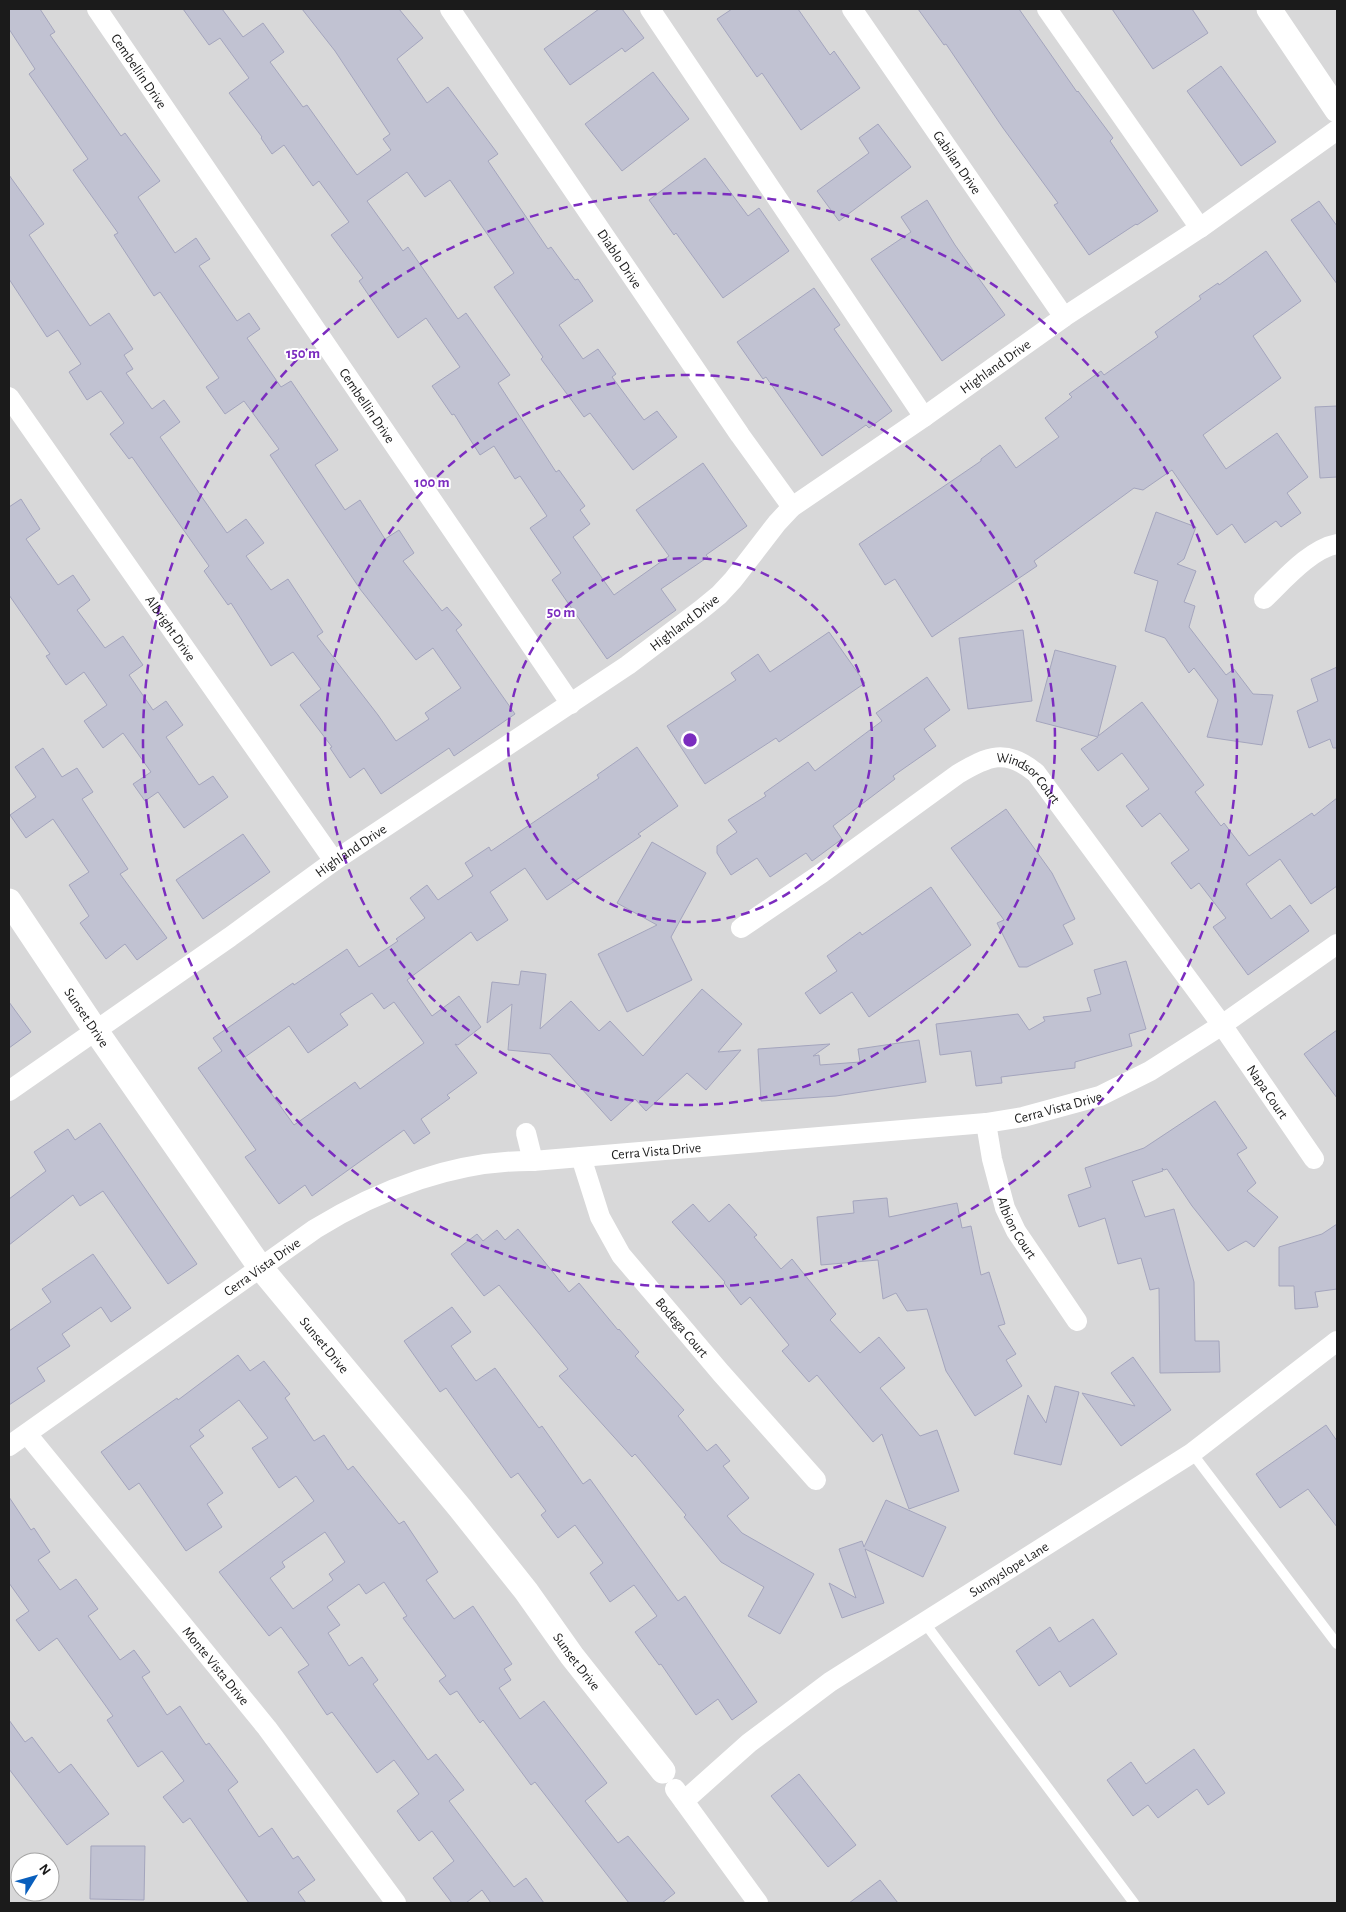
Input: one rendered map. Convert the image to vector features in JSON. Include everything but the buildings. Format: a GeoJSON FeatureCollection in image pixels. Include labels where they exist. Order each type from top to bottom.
{"type":"FeatureCollection","features":[{"type":"Feature","properties":{"kind":"street","name":"Cembellin Drive"},"geometry":{"type":"LineString","coordinates":[[96,9],[571,704]]}},
{"type":"Feature","properties":{"kind":"street","name":"Diablo Drive"},"geometry":{"type":"LineString","coordinates":[[450,9],[740,435],[792,507]]}},
{"type":"Feature","properties":{"kind":"street"},"geometry":{"type":"LineString","coordinates":[[650,9],[924,416]]}},
{"type":"Feature","properties":{"kind":"street","name":"Gabilan Drive"},"geometry":{"type":"LineString","coordinates":[[852,9],[1064,317]]}},
{"type":"Feature","properties":{"kind":"street"},"geometry":{"type":"LineString","coordinates":[[1047,9],[1200,228]]}},
{"type":"Feature","properties":{"kind":"street"},"geometry":{"type":"LineString","coordinates":[[1269,9],[1337,110]]}},
{"type":"Feature","properties":{"kind":"street","name":"Highland Drive"},"geometry":{"type":"LineString","coordinates":[[9,1091],[230,937],[334,861],[635,660],[719,595],[792,507],[1064,317],[1200,228],[1337,130]]}},
{"type":"Feature","properties":{"kind":"street","name":"Albright Drive"},"geometry":{"type":"LineString","coordinates":[[9,397],[334,861]]}},
{"type":"Feature","properties":{"kind":"street"},"geometry":{"type":"LineString","coordinates":[[1264,599],[1301,564],[1322,549],[1337,544]]}},
{"type":"Feature","properties":{"kind":"street","name":"Windsor Court"},"geometry":{"type":"LineString","coordinates":[[741,928],[822,873],[958,774],[979,762],[994,758],[1012,758],[1023,763],[1036,773],[1222,1025]]}},
{"type":"Feature","properties":{"kind":"street","name":"Sunset Drive"},"geometry":{"type":"LineString","coordinates":[[9,901],[260,1267],[526,1591],[572,1656],[674,1787],[758,1903]]}},
{"type":"Feature","properties":{"kind":"street","name":"Cerra Vista Drive"},"geometry":{"type":"LineString","coordinates":[[9,1446],[260,1267],[345,1211],[407,1183],[454,1170],[512,1161],[533,1161],[986,1123],[1023,1117],[1100,1096],[1150,1071],[1222,1025],[1337,944]]}},
{"type":"Feature","properties":{"kind":"street","name":"Napa Court"},"geometry":{"type":"LineString","coordinates":[[1222,1025],[1314,1159]]}},
{"type":"Feature","properties":{"kind":"street","name":"Albion Court"},"geometry":{"type":"LineString","coordinates":[[986,1123],[992,1159],[1005,1208],[1016,1231],[1076,1321]]}},
{"type":"Feature","properties":{"kind":"street"},"geometry":{"type":"LineString","coordinates":[[526,1132],[533,1161]]}},
{"type":"Feature","properties":{"kind":"street","name":"Bodega Court"},"geometry":{"type":"LineString","coordinates":[[580,1157],[600,1217],[621,1254],[721,1373],[816,1480]]}},
{"type":"Feature","properties":{"kind":"street","name":"Sunnyslope Lane"},"geometry":{"type":"LineString","coordinates":[[674,1787],[749,1743],[830,1682],[1192,1452],[1337,1341]]}},
{"type":"Feature","properties":{"kind":"street","name":"Monte Vista Drive"},"geometry":{"type":"LineString","coordinates":[[27,1434],[267,1728],[396,1903]]}},
{"type":"Feature","properties":{"kind":"lane"},"geometry":{"type":"LineString","coordinates":[[1192,1452],[1337,1644]]}},
{"type":"Feature","properties":{"kind":"lane"},"geometry":{"type":"LineString","coordinates":[[924,1622],[1134,1903]]}},
{"type":"Feature","properties":{"kind":"shaded area"},"geometry":{"type":"Polygon","coordinates":[[[9,9],[1337,9],[1337,1903],[9,1903],[9,9]]]}}]}
